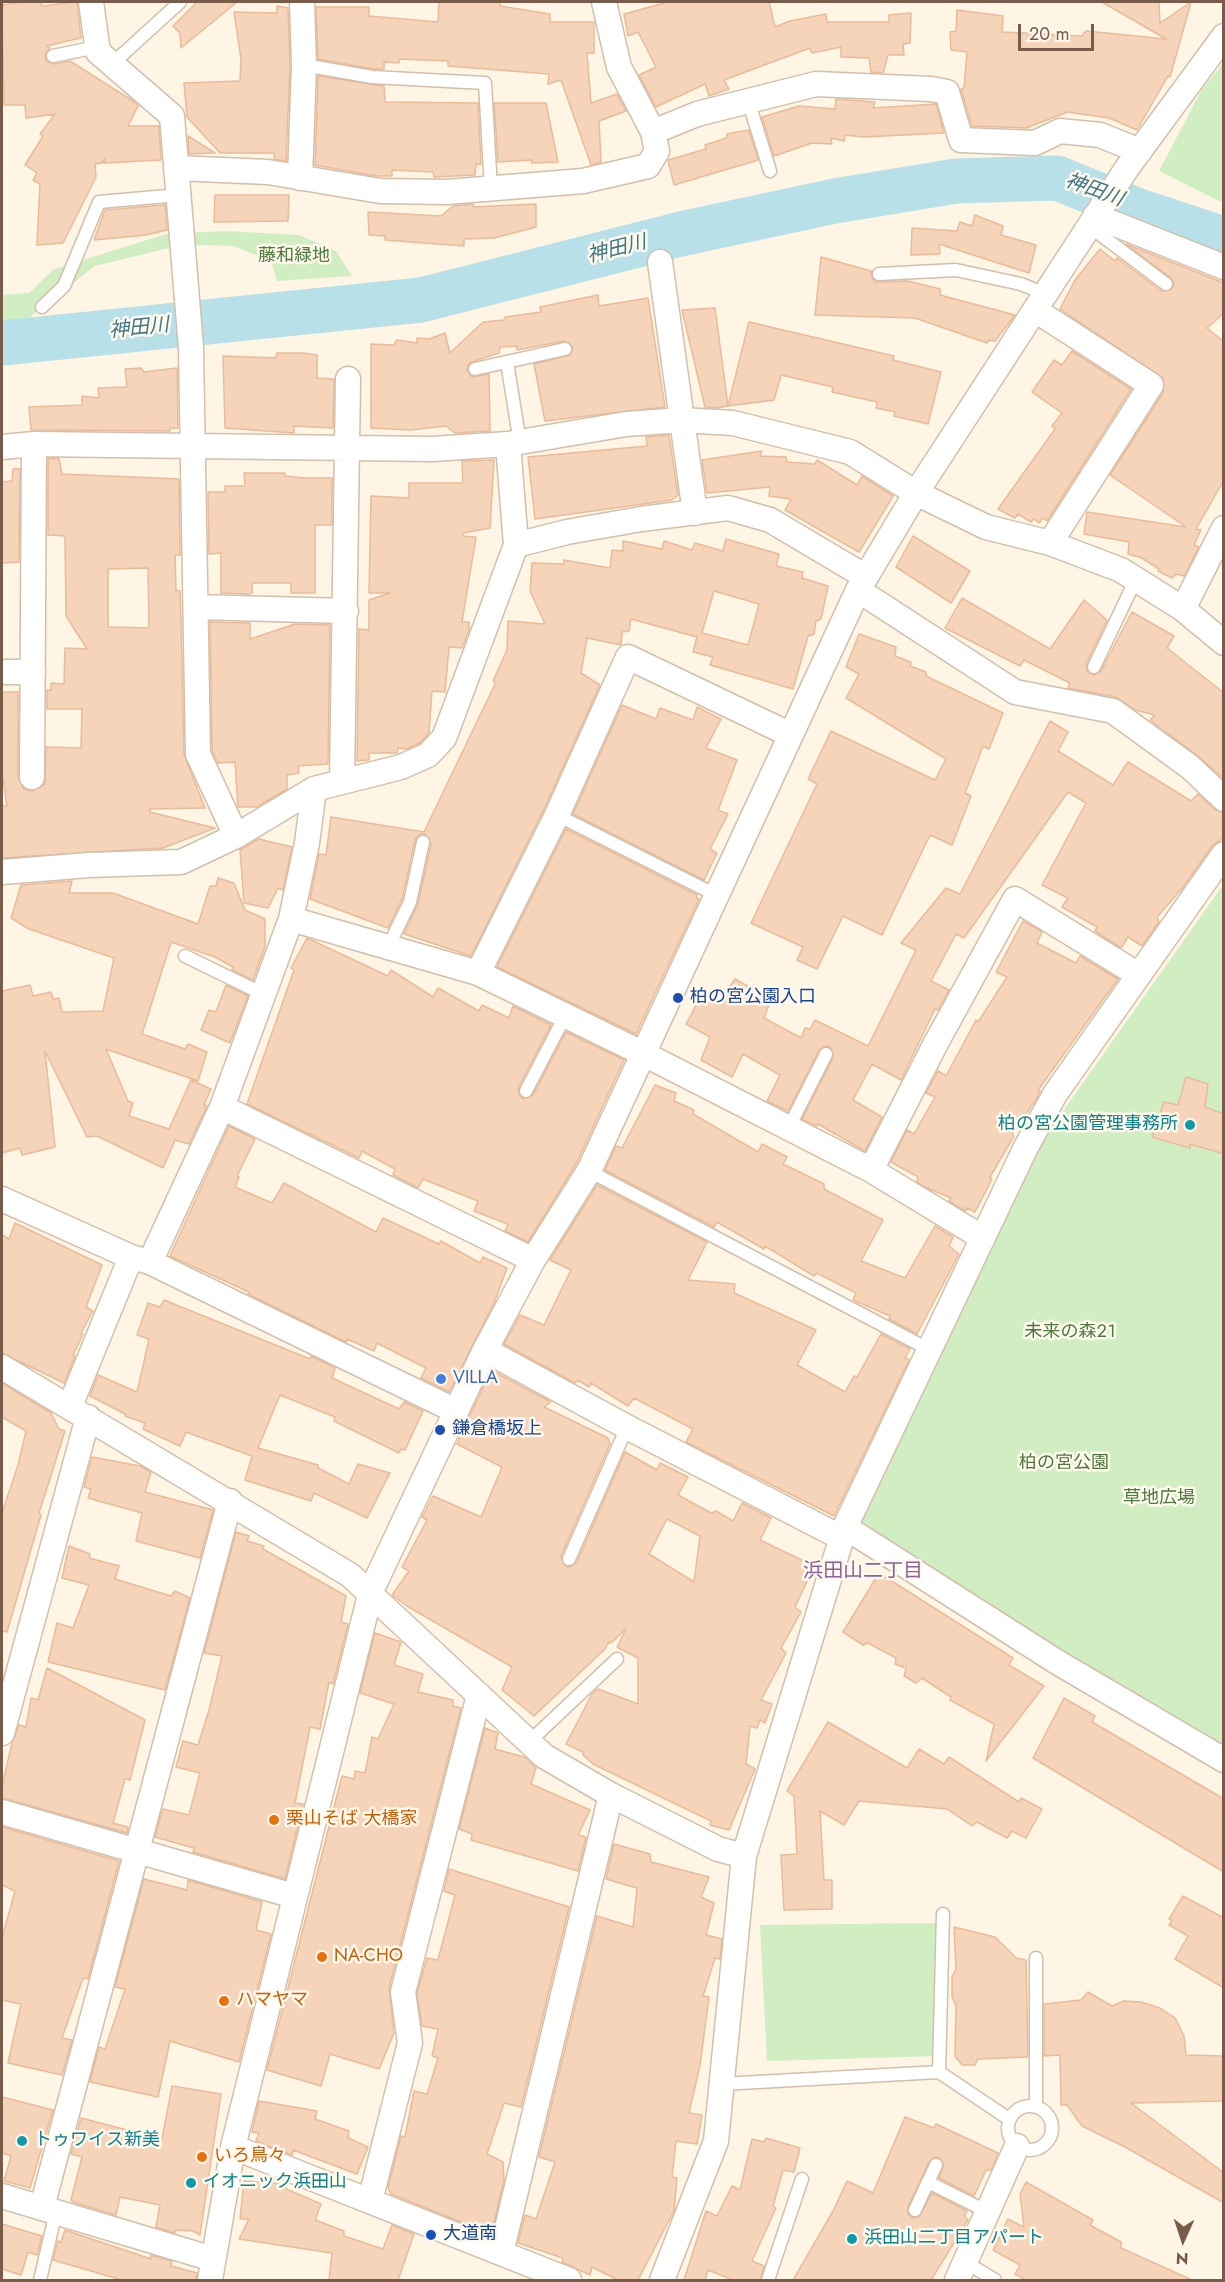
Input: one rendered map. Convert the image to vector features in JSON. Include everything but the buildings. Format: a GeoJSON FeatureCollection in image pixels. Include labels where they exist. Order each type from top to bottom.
{"type":"FeatureCollection","features":[{"type":"Feature","properties":{"kind":"street"},"geometry":{"type":"LineString","coordinates":[[91,2],[105,56],[172,116],[191,341],[198,754],[236,836]]}},
{"type":"Feature","properties":{"kind":"street"},"geometry":{"type":"LineString","coordinates":[[300,178],[304,65],[302,2]]}},
{"type":"Feature","properties":{"kind":"street"},"geometry":{"type":"LineString","coordinates":[[176,168],[268,172],[380,191],[447,192],[583,182],[648,166],[657,151],[654,132],[619,67],[604,2]]}},
{"type":"Feature","properties":{"kind":"street"},"geometry":{"type":"LineString","coordinates":[[2,2196],[49,2209],[211,2270],[233,2147],[371,1591],[485,1350],[533,1260],[589,1171],[862,583],[916,492],[1120,178],[1224,36]]}},
{"type":"Feature","properties":{"kind":"street"},"geometry":{"type":"LineString","coordinates":[[654,132],[697,114],[816,84],[931,89],[946,92],[961,140],[1035,143],[1060,131],[1100,135],[1140,151]]}},
{"type":"Feature","properties":{"kind":"street"},"geometry":{"type":"LineString","coordinates":[[1095,218],[1224,267]]}},
{"type":"Feature","properties":{"kind":"street"},"geometry":{"type":"LineString","coordinates":[[660,262],[695,513]]}},
{"type":"Feature","properties":{"kind":"street"},"geometry":{"type":"LineString","coordinates":[[1040,302],[1151,385],[1050,543]]}},
{"type":"Feature","properties":{"kind":"street"},"geometry":{"type":"LineString","coordinates":[[342,782],[348,379]]}},
{"type":"Feature","properties":{"kind":"street"},"geometry":{"type":"LineString","coordinates":[[2,447],[34,444],[432,448],[514,443],[626,424],[682,420],[734,423],[850,452],[916,492],[986,527],[1050,543],[1121,570],[1183,609],[1224,643]]}},
{"type":"Feature","properties":{"kind":"street"},"geometry":{"type":"LineString","coordinates":[[2,872],[89,865],[181,862],[236,836],[314,789],[401,767],[428,755],[444,738],[516,545],[514,443]]}},
{"type":"Feature","properties":{"kind":"street"},"geometry":{"type":"LineString","coordinates":[[32,777],[34,444]]}},
{"type":"Feature","properties":{"kind":"street"},"geometry":{"type":"LineString","coordinates":[[516,545],[567,532],[641,519],[728,508],[770,520],[1015,692],[1113,711],[1190,768],[1224,799]]}},
{"type":"Feature","properties":{"kind":"street"},"geometry":{"type":"LineString","coordinates":[[1183,609],[1224,528]]}},
{"type":"Feature","properties":{"kind":"street"},"geometry":{"type":"LineString","coordinates":[[196,608],[346,611]]}},
{"type":"Feature","properties":{"kind":"street"},"geometry":{"type":"LineString","coordinates":[[477,973],[557,816],[628,657],[791,735]]}},
{"type":"Feature","properties":{"kind":"street"},"geometry":{"type":"LineString","coordinates":[[2,672],[33,672]]}},
{"type":"Feature","properties":{"kind":"street"},"geometry":{"type":"LineString","coordinates":[[2,1733],[79,1411],[140,1259],[222,1107],[291,919],[307,843],[314,789]]}},
{"type":"Feature","properties":{"kind":"street"},"geometry":{"type":"LineString","coordinates":[[662,2280],[716,2141],[744,1856],[844,1532],[1054,1094],[1224,854]]}},
{"type":"Feature","properties":{"kind":"street"},"geometry":{"type":"LineString","coordinates":[[871,1170],[1015,899],[1137,974]]}},
{"type":"Feature","properties":{"kind":"street"},"geometry":{"type":"LineString","coordinates":[[291,919],[388,945],[477,973],[644,1054],[871,1170],[983,1238]]}},
{"type":"Feature","properties":{"kind":"street"},"geometry":{"type":"LineString","coordinates":[[222,1107],[533,1260]]}},
{"type":"Feature","properties":{"kind":"street"},"geometry":{"type":"LineString","coordinates":[[2,1199],[140,1259],[456,1411]]}},
{"type":"Feature","properties":{"kind":"street"},"geometry":{"type":"LineString","coordinates":[[485,1350],[627,1427],[844,1532],[1057,1662],[1224,1760]]}},
{"type":"Feature","properties":{"kind":"street"},"geometry":{"type":"LineString","coordinates":[[2,1367],[350,1575],[371,1591],[544,1756],[611,1795],[718,1849],[744,1856]]}},
{"type":"Feature","properties":{"kind":"street"},"geometry":{"type":"LineString","coordinates":[[49,2209],[137,1851],[230,1502]]}},
{"type":"Feature","properties":{"kind":"street"},"geometry":{"type":"LineString","coordinates":[[370,2201],[410,2043],[404,1992],[479,1695]]}},
{"type":"Feature","properties":{"kind":"street"},"geometry":{"type":"LineString","coordinates":[[501,2253],[611,1795]]}},
{"type":"Feature","properties":{"kind":"street"},"geometry":{"type":"LineString","coordinates":[[2,1812],[294,1896]]}},
{"type":"Feature","properties":{"kind":"street"},"geometry":{"type":"LineString","coordinates":[[961,2271],[1017,2146]]}},
{"type":"Feature","properties":{"kind":"street"},"geometry":{"type":"LineString","coordinates":[[233,2147],[569,2280]]}},
{"type":"Feature","properties":{"kind":"lane"},"geometry":{"type":"LineString","coordinates":[[53,56],[105,56],[180,2]]}},
{"type":"Feature","properties":{"kind":"lane"},"geometry":{"type":"LineString","coordinates":[[304,65],[372,77],[485,83],[491,189]]}},
{"type":"Feature","properties":{"kind":"lane"},"geometry":{"type":"LineString","coordinates":[[748,100],[770,171]]}},
{"type":"Feature","properties":{"kind":"lane"},"geometry":{"type":"LineString","coordinates":[[42,307],[64,286],[99,202],[179,195]]}},
{"type":"Feature","properties":{"kind":"lane"},"geometry":{"type":"LineString","coordinates":[[1095,218],[1166,284]]}},
{"type":"Feature","properties":{"kind":"lane"},"geometry":{"type":"LineString","coordinates":[[879,274],[956,270],[1021,284],[1040,302]]}},
{"type":"Feature","properties":{"kind":"lane"},"geometry":{"type":"LineString","coordinates":[[475,369],[565,349]]}},
{"type":"Feature","properties":{"kind":"lane"},"geometry":{"type":"LineString","coordinates":[[507,362],[514,443]]}},
{"type":"Feature","properties":{"kind":"lane"},"geometry":{"type":"LineString","coordinates":[[1095,667],[1136,579]]}},
{"type":"Feature","properties":{"kind":"lane"},"geometry":{"type":"LineString","coordinates":[[557,816],[718,896]]}},
{"type":"Feature","properties":{"kind":"lane"},"geometry":{"type":"LineString","coordinates":[[388,945],[410,902],[423,842]]}},
{"type":"Feature","properties":{"kind":"lane"},"geometry":{"type":"LineString","coordinates":[[185,956],[264,994]]}},
{"type":"Feature","properties":{"kind":"lane"},"geometry":{"type":"LineString","coordinates":[[526,1091],[565,1016]]}},
{"type":"Feature","properties":{"kind":"lane"},"geometry":{"type":"LineString","coordinates":[[788,1129],[826,1054]]}},
{"type":"Feature","properties":{"kind":"lane"},"geometry":{"type":"LineString","coordinates":[[589,1171],[930,1350]]}},
{"type":"Feature","properties":{"kind":"lane"},"geometry":{"type":"LineString","coordinates":[[569,1559],[627,1427]]}},
{"type":"Feature","properties":{"kind":"lane"},"geometry":{"type":"LineString","coordinates":[[530,1741],[617,1659]]}},
{"type":"Feature","properties":{"kind":"lane"},"geometry":{"type":"LineString","coordinates":[[939,2072],[942,1914]]}},
{"type":"Feature","properties":{"kind":"lane"},"geometry":{"type":"LineString","coordinates":[[1036,1958],[1036,2107]]}},
{"type":"Feature","properties":{"kind":"lane"},"geometry":{"type":"LineString","coordinates":[[721,2084],[939,2072],[1009,2119]]}},
{"type":"Feature","properties":{"kind":"lane"},"geometry":{"type":"LineString","coordinates":[[1036,2107],[1042,2110],[1051,2122],[1049,2137],[1039,2148],[1032,2150],[1017,2146],[1009,2134],[1009,2119],[1018,2110],[1036,2107]]}},
{"type":"Feature","properties":{"kind":"lane"},"geometry":{"type":"LineString","coordinates":[[915,2210],[936,2165]]}},
{"type":"Feature","properties":{"kind":"lane"},"geometry":{"type":"LineString","coordinates":[[768,2280],[802,2179]]}},
{"type":"Feature","properties":{"kind":"lane"},"geometry":{"type":"LineString","coordinates":[[928,2182],[988,2212]]}},
{"type":"Feature","properties":{"kind":"lane"},"geometry":{"type":"LineString","coordinates":[[40,2280],[49,2209]]}},
{"type":"Feature","properties":{"kind":"lane"},"geometry":{"type":"LineString","coordinates":[[961,2271],[995,2280]]}},
{"type":"Feature","properties":{"kind":"green space"},"geometry":{"type":"Polygon","coordinates":[[[1223,63],[1223,203],[1159,171],[1201,91],[1223,63]]]}},
{"type":"Feature","properties":{"kind":"green space","name":"藤和緑地"},"geometry":{"type":"Polygon","coordinates":[[[225,231],[299,235],[336,251],[352,276],[277,281],[271,261],[233,246],[200,245],[165,249],[95,266],[21,324],[2,326],[2,295],[29,293],[54,269],[166,234],[225,231]]]}},
{"type":"Feature","properties":{"kind":"green space","name":"柏の宮公園"},"geometry":{"type":"Polygon","coordinates":[[[1223,885],[1223,1749],[1067,1658],[861,1521],[1044,1138],[1223,885]]]}},
{"type":"Feature","properties":{"kind":"green space"},"geometry":{"type":"Polygon","coordinates":[[[938,1923],[939,2056],[767,2061],[760,1925],[938,1923]]]}},
{"type":"Feature","properties":{"kind":"waterway","name":"神田川"},"geometry":{"type":"LineString","coordinates":[[2,343],[421,300],[685,233],[835,201],[956,181],[1057,178],[1139,211],[1224,239]]}},
{"type":"Feature","properties":{"kind":"place","name":"柏の宮公園入口"},"geometry":{"type":"Point","coordinates":[678,998]}},
{"type":"Feature","properties":{"kind":"place","name":"柏の宮公園管理事務所"},"geometry":{"type":"Point","coordinates":[1190,1125]}},
{"type":"Feature","properties":{"kind":"place","name":"VILLA"},"geometry":{"type":"Point","coordinates":[441,1379]}},
{"type":"Feature","properties":{"kind":"place","name":"鎌倉橋坂上"},"geometry":{"type":"Point","coordinates":[440,1430]}},
{"type":"Feature","properties":{"kind":"place","name":"栗山そば 大橋家"},"geometry":{"type":"Point","coordinates":[274,1820]}},
{"type":"Feature","properties":{"kind":"place","name":"NA-CHO"},"geometry":{"type":"Point","coordinates":[322,1957]}},
{"type":"Feature","properties":{"kind":"place","name":"ハマヤマ"},"geometry":{"type":"Point","coordinates":[224,2001]}},
{"type":"Feature","properties":{"kind":"place","name":"トゥワイス新美"},"geometry":{"type":"Point","coordinates":[22,2141]}},
{"type":"Feature","properties":{"kind":"place","name":"いろ鳥々"},"geometry":{"type":"Point","coordinates":[202,2157]}},
{"type":"Feature","properties":{"kind":"place","name":"イオニック浜田山"},"geometry":{"type":"Point","coordinates":[191,2183]}},
{"type":"Feature","properties":{"kind":"place","name":"大道南"},"geometry":{"type":"Point","coordinates":[431,2235]}},
{"type":"Feature","properties":{"kind":"place","name":"浜田山二丁目アパート"},"geometry":{"type":"Point","coordinates":[852,2239]}},
{"type":"Feature","properties":{"kind":"district","name":"浜田山二丁目"},"geometry":{"type":"Point","coordinates":[863,1572]}},
{"type":"Feature","properties":{"kind":"park label","name":"未来の森２１"},"geometry":{"type":"Point","coordinates":[1071,1333]}},
{"type":"Feature","properties":{"kind":"park label","name":"草地広場"},"geometry":{"type":"Point","coordinates":[1159,1499]}}]}
